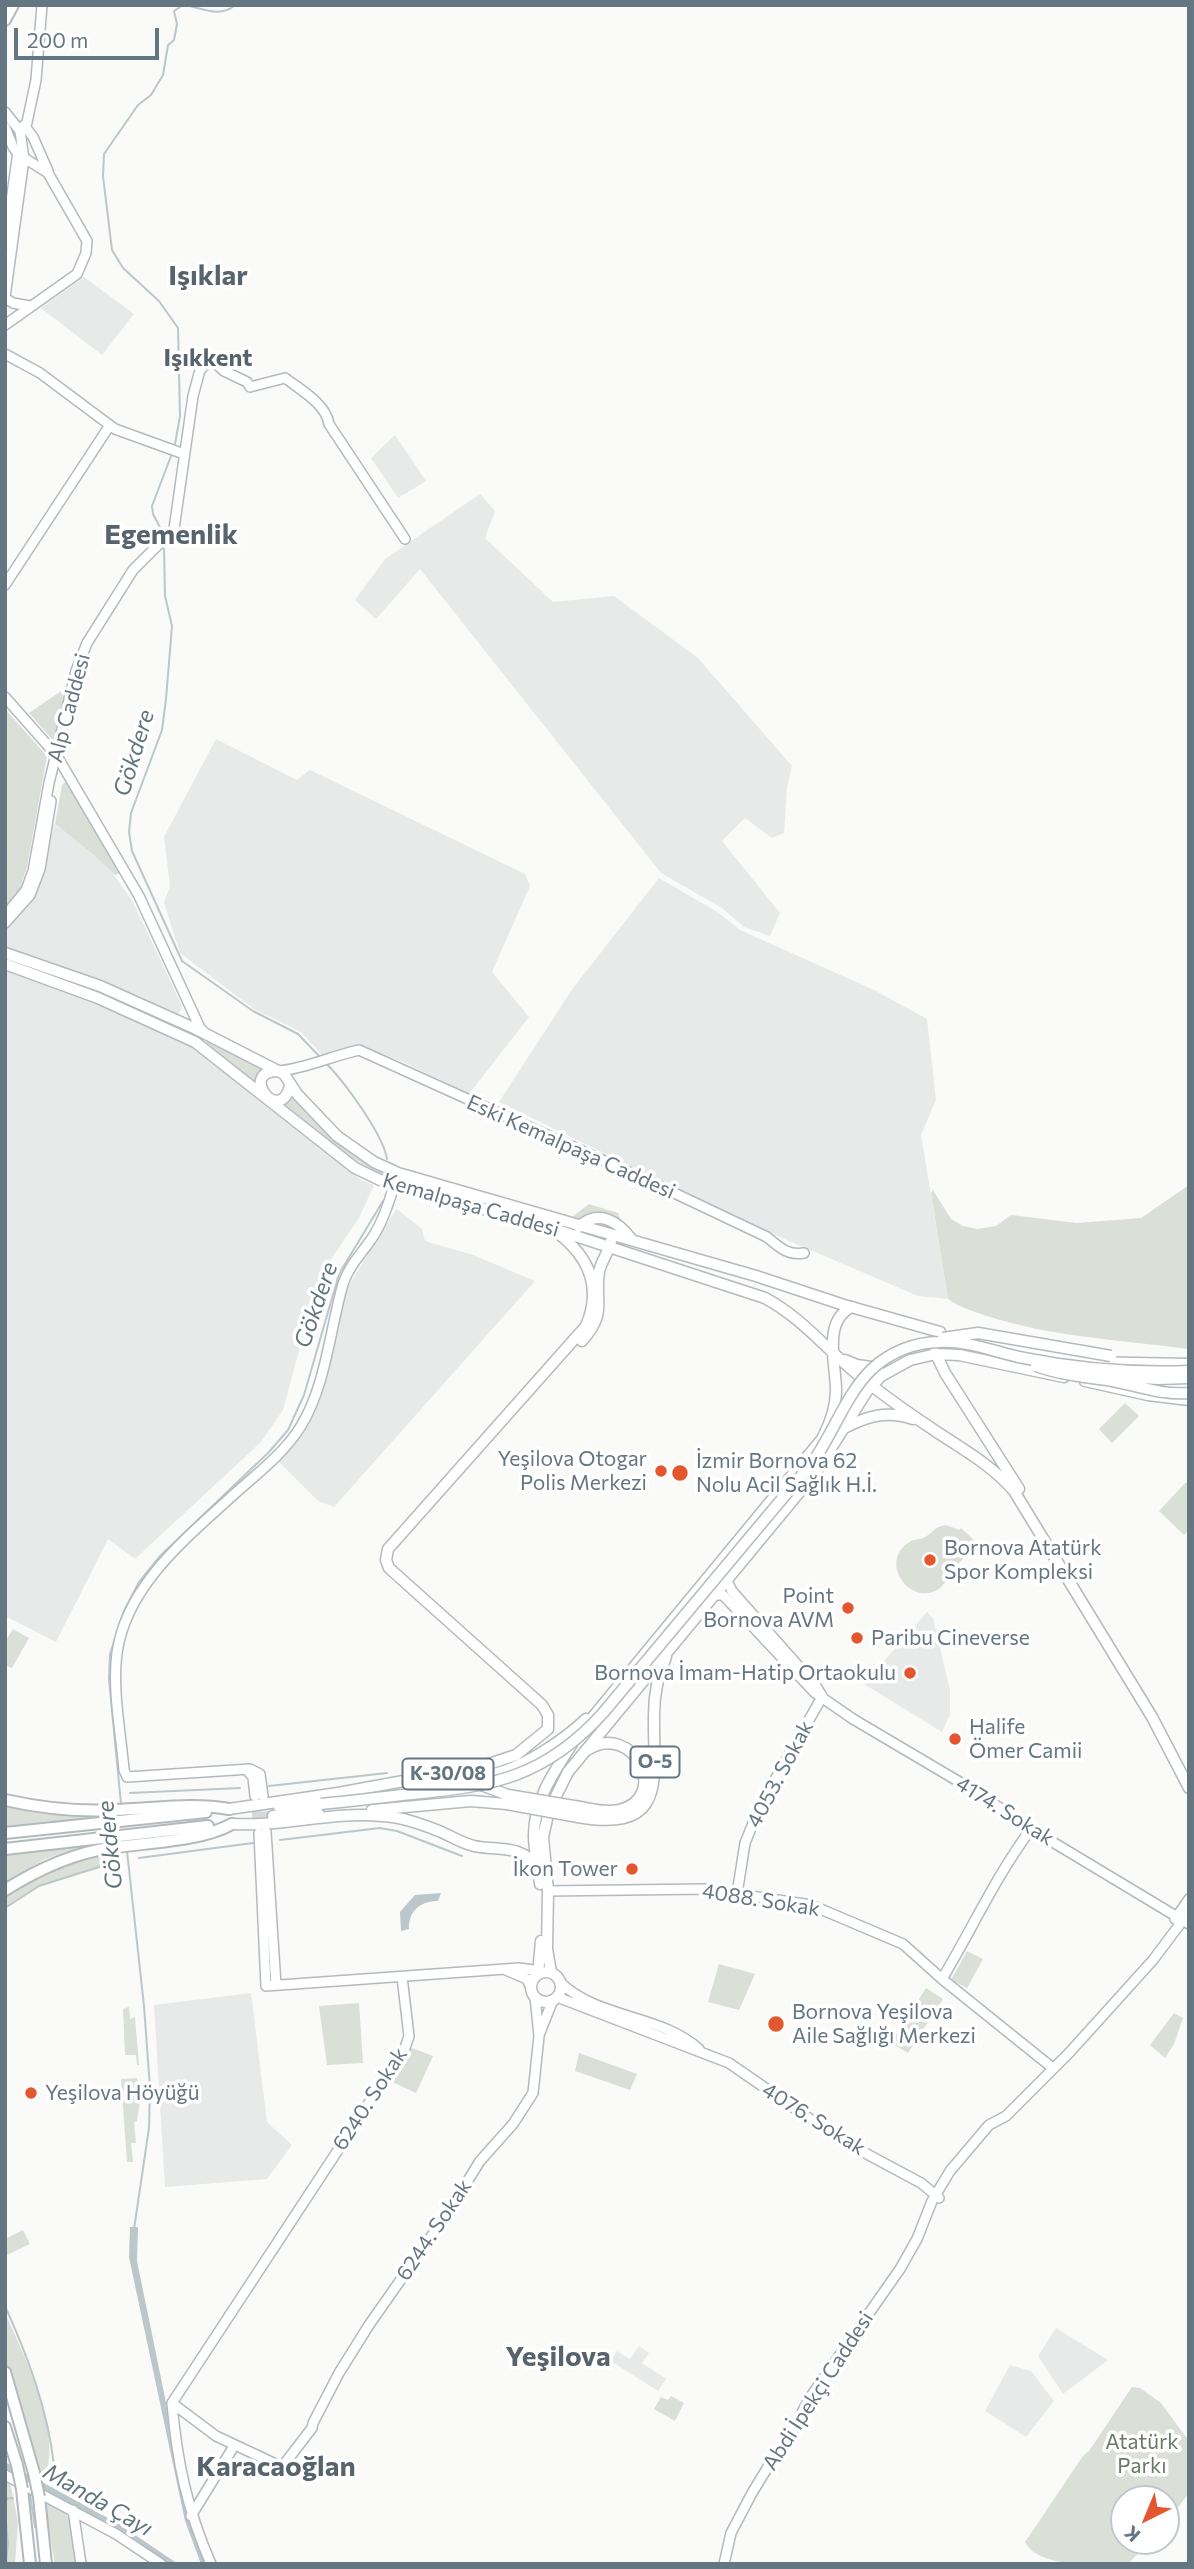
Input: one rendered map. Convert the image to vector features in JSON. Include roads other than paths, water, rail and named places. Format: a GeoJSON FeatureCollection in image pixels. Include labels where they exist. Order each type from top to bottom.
{"type":"FeatureCollection","features":[{"type":"Feature","properties":{"kind":"highway"},"geometry":{"type":"LineString","coordinates":[[5,20],[13,5]]}},
{"type":"Feature","properties":{"kind":"highway","name":"K-30/08"},"geometry":{"type":"LineString","coordinates":[[5,1800],[102,1816],[201,1805],[229,1809]]}},
{"type":"Feature","properties":{"kind":"highway"},"geometry":{"type":"LineString","coordinates":[[5,1832],[102,1816]]}},
{"type":"Feature","properties":{"kind":"highway"},"geometry":{"type":"LineString","coordinates":[[5,1849],[143,1839],[232,1824]]}},
{"type":"Feature","properties":{"kind":"highway"},"geometry":{"type":"LineString","coordinates":[[5,1890],[42,1869],[106,1843]]}},
{"type":"Feature","properties":{"kind":"highway"},"geometry":{"type":"LineString","coordinates":[[5,2372],[34,2473],[53,2564]]}},
{"type":"Feature","properties":{"kind":"highway"},"geometry":{"type":"LineString","coordinates":[[5,2427],[22,2489],[30,2564]]}},
{"type":"Feature","properties":{"kind":"highway"},"geometry":{"type":"LineString","coordinates":[[41,2512],[46,2564]]}},
{"type":"Feature","properties":{"kind":"highway"},"geometry":{"type":"LineString","coordinates":[[22,2564],[26,2515]]}},
{"type":"Feature","properties":{"kind":"main road"},"geometry":{"type":"LineString","coordinates":[[5,953],[100,986],[280,1072],[288,1078],[290,1086],[284,1098],[275,1101],[266,1097],[260,1085],[263,1077],[271,1071],[280,1072]]}},
{"type":"Feature","properties":{"kind":"main road","name":"Kemalpaşa Caddesi"},"geometry":{"type":"LineString","coordinates":[[5,964],[98,998],[175,1031],[209,1050],[355,1168],[394,1185],[575,1235],[608,1250]]}},
{"type":"Feature","properties":{"kind":"main road","name":"Kemalpaşa Caddesi"},"geometry":{"type":"LineString","coordinates":[[290,1086],[337,1136],[374,1162],[412,1178],[756,1276],[915,1326],[931,1337]]}},
{"type":"Feature","properties":{"kind":"main road"},"geometry":{"type":"LineString","coordinates":[[386,1560],[388,1549],[584,1329],[591,1312],[593,1290],[589,1271],[579,1253],[575,1235],[581,1225],[593,1217],[601,1217],[619,1225],[633,1241]]}},
{"type":"Feature","properties":{"kind":"main road"},"geometry":{"type":"LineString","coordinates":[[545,1226],[558,1233],[579,1253],[594,1258],[608,1250],[642,1257],[765,1298],[796,1317],[832,1353],[921,1422],[995,1471],[1014,1491],[1152,1717],[1189,1788]]}},
{"type":"Feature","properties":{"kind":"main road"},"geometry":{"type":"LineString","coordinates":[[386,1560],[592,1329],[599,1307],[599,1275],[608,1250],[610,1234]]}},
{"type":"Feature","properties":{"kind":"main road"},"geometry":{"type":"LineString","coordinates":[[852,1307],[838,1322],[832,1343],[836,1391],[828,1427],[818,1446],[602,1704],[559,1763],[542,1795],[534,1835],[545,1891],[541,1956],[538,1974],[533,1980],[533,1992],[544,2001],[555,1998],[561,1983],[551,1972],[547,1949],[545,1891],[543,1841],[547,1818],[568,1772],[580,1754],[823,1463],[872,1385],[900,1364]]}},
{"type":"Feature","properties":{"kind":"main road"},"geometry":{"type":"LineString","coordinates":[[232,1824],[490,1784],[538,1766],[573,1743],[603,1713],[811,1463],[858,1386],[871,1370],[900,1351],[931,1337],[978,1334],[1111,1356],[1140,1365]]}},
{"type":"Feature","properties":{"kind":"main road"},"geometry":{"type":"LineString","coordinates":[[931,1337],[1075,1367],[1152,1372],[1189,1371]]}},
{"type":"Feature","properties":{"kind":"main road"},"geometry":{"type":"LineString","coordinates":[[975,1340],[1084,1362],[1189,1364]]}},
{"type":"Feature","properties":{"kind":"main road"},"geometry":{"type":"LineString","coordinates":[[229,1809],[322,1811],[474,1794],[513,1783],[552,1765],[579,1745],[602,1722],[804,1482],[830,1448],[867,1385],[878,1373],[908,1354],[929,1349],[962,1350],[1036,1366],[1114,1377],[1189,1380]]}},
{"type":"Feature","properties":{"kind":"main road"},"geometry":{"type":"LineString","coordinates":[[832,1353],[847,1362],[883,1368],[933,1353],[958,1355],[1148,1395],[1189,1400]]}},
{"type":"Feature","properties":{"kind":"main road"},"geometry":{"type":"LineString","coordinates":[[933,1353],[1144,1694],[1189,1775]]}},
{"type":"Feature","properties":{"kind":"main road"},"geometry":{"type":"LineString","coordinates":[[948,1378],[949,1363],[958,1355]]}},
{"type":"Feature","properties":{"kind":"main road"},"geometry":{"type":"LineString","coordinates":[[1044,1374],[1039,1370],[1039,1361],[1049,1355]]}},
{"type":"Feature","properties":{"kind":"main road"},"geometry":{"type":"LineString","coordinates":[[1170,1384],[1176,1382],[1180,1374],[1178,1368],[1172,1365]]}},
{"type":"Feature","properties":{"kind":"main road"},"geometry":{"type":"LineString","coordinates":[[1036,1366],[1056,1372],[1114,1381],[1152,1392],[1189,1393]]}},
{"type":"Feature","properties":{"kind":"main road"},"geometry":{"type":"LineString","coordinates":[[1074,1379],[1170,1384],[1189,1380]]}},
{"type":"Feature","properties":{"kind":"main road"},"geometry":{"type":"LineString","coordinates":[[836,1391],[847,1385],[856,1389],[860,1396],[858,1404]]}},
{"type":"Feature","properties":{"kind":"main road"},"geometry":{"type":"LineString","coordinates":[[844,1429],[866,1417],[883,1414],[903,1416],[921,1422]]}},
{"type":"Feature","properties":{"kind":"main road","name":"K-30/08"},"geometry":{"type":"LineString","coordinates":[[229,1809],[338,1793],[494,1763],[520,1753],[548,1729],[549,1717],[543,1706],[389,1568],[386,1560]]}},
{"type":"Feature","properties":{"kind":"main road","name":"O-5"},"geometry":{"type":"LineString","coordinates":[[322,1811],[348,1812],[508,1800],[619,1820],[638,1812],[650,1798],[655,1781],[655,1692],[670,1648]]}},
{"type":"Feature","properties":{"kind":"main road"},"geometry":{"type":"LineString","coordinates":[[338,1793],[459,1780],[502,1772],[539,1753],[602,1704]]}},
{"type":"Feature","properties":{"kind":"main road","name":"O-5"},"geometry":{"type":"LineString","coordinates":[[579,1812],[625,1808],[640,1796],[645,1777],[638,1759],[621,1746],[600,1743],[580,1754]]}},
{"type":"Feature","properties":{"kind":"main road"},"geometry":{"type":"LineString","coordinates":[[459,1780],[474,1782],[508,1800]]}},
{"type":"Feature","properties":{"kind":"main road","name":"K-30/08"},"geometry":{"type":"LineString","coordinates":[[322,1811],[389,1816],[471,1845],[519,1851],[529,1856],[539,1870]]}},
{"type":"Feature","properties":{"kind":"main road"},"geometry":{"type":"LineString","coordinates":[[538,1974],[551,1972]]}},
{"type":"Feature","properties":{"kind":"street"},"geometry":{"type":"LineString","coordinates":[[26,127],[36,80],[42,5]]}},
{"type":"Feature","properties":{"kind":"street"},"geometry":{"type":"LineString","coordinates":[[5,325],[77,274],[86,253],[87,241],[48,173],[33,137],[26,127],[6,115]]}},
{"type":"Feature","properties":{"kind":"street"},"geometry":{"type":"LineString","coordinates":[[6,115],[20,131],[23,157],[5,298],[13,303],[30,306]]}},
{"type":"Feature","properties":{"kind":"street"},"geometry":{"type":"LineString","coordinates":[[5,127],[13,147],[48,173]]}},
{"type":"Feature","properties":{"kind":"street"},"geometry":{"type":"LineString","coordinates":[[23,157],[37,150]]}},
{"type":"Feature","properties":{"kind":"street"},"geometry":{"type":"LineString","coordinates":[[5,244],[23,157]]}},
{"type":"Feature","properties":{"kind":"street"},"geometry":{"type":"LineString","coordinates":[[8,354],[40,373],[110,425],[184,454]]}},
{"type":"Feature","properties":{"kind":"street","name":"Alp Caddesi"},"geometry":{"type":"LineString","coordinates":[[5,916],[26,890],[33,870],[50,781],[76,671],[87,643],[133,570],[174,528],[193,396],[200,370],[211,359],[224,370],[247,382],[250,387],[285,378],[309,396],[328,416],[329,424],[405,539]]}},
{"type":"Feature","properties":{"kind":"street"},"geometry":{"type":"LineString","coordinates":[[5,585],[110,425]]}},
{"type":"Feature","properties":{"kind":"street"},"geometry":{"type":"LineString","coordinates":[[5,697],[57,756],[139,896],[200,1028],[209,1036]]}},
{"type":"Feature","properties":{"kind":"street"},"geometry":{"type":"LineString","coordinates":[[5,704],[52,757],[54,767]]}},
{"type":"Feature","properties":{"kind":"street"},"geometry":{"type":"LineString","coordinates":[[50,781],[60,775],[84,804]]}},
{"type":"Feature","properties":{"kind":"street","name":"Alp Caddesi"},"geometry":{"type":"LineString","coordinates":[[5,923],[30,895],[40,869],[53,793],[50,781]]}},
{"type":"Feature","properties":{"kind":"street"},"geometry":{"type":"LineString","coordinates":[[175,1031],[186,1025],[190,1017],[186,998]]}},
{"type":"Feature","properties":{"kind":"street","name":"Eski Kemalpaşa Caddesi"},"geometry":{"type":"LineString","coordinates":[[280,1072],[359,1050],[651,1182],[767,1237],[783,1250],[795,1254],[804,1253]]}},
{"type":"Feature","properties":{"kind":"street"},"geometry":{"type":"LineString","coordinates":[[290,1086],[298,1069]]}},
{"type":"Feature","properties":{"kind":"street"},"geometry":{"type":"LineString","coordinates":[[259,1796],[260,1774],[254,1770],[127,1777],[124,1770],[116,1675],[120,1640],[137,1599],[164,1560],[274,1457],[301,1426],[313,1401],[344,1281],[353,1263],[374,1235],[387,1210],[394,1185]]}},
{"type":"Feature","properties":{"kind":"street","name":"4174. Sokak"},"geometry":{"type":"LineString","coordinates":[[726,1579],[732,1591],[816,1686],[822,1697]]}},
{"type":"Feature","properties":{"kind":"street","name":"4174. Sokak"},"geometry":{"type":"LineString","coordinates":[[714,1595],[723,1595],[811,1689],[853,1719],[968,1787],[1031,1829],[1184,1918]]}},
{"type":"Feature","properties":{"kind":"street","name":"4053. Sokak"},"geometry":{"type":"LineString","coordinates":[[737,1894],[745,1843],[756,1815],[822,1697]]}},
{"type":"Feature","properties":{"kind":"street"},"geometry":{"type":"LineString","coordinates":[[942,1979],[991,1891],[1031,1829]]}},
{"type":"Feature","properties":{"kind":"street"},"geometry":{"type":"LineString","coordinates":[[276,1984],[263,1832],[266,1986],[504,1970],[534,1964],[541,1956]]}},
{"type":"Feature","properties":{"kind":"street","name":"4088. Sokak"},"geometry":{"type":"LineString","coordinates":[[545,1891],[704,1889],[811,1905],[838,1914],[903,1944],[1049,2065]]}},
{"type":"Feature","properties":{"kind":"street","name":"Abdi İpekçi Caddesi"},"geometry":{"type":"LineString","coordinates":[[998,2119],[1006,2116],[1076,2045],[1153,1960],[1184,1918],[1189,1899]]}},
{"type":"Feature","properties":{"kind":"street","name":"Abdi İpekçi Caddesi"},"geometry":{"type":"LineString","coordinates":[[933,2192],[986,2128],[998,2119],[1012,2101],[1049,2065],[1184,1918]]}},
{"type":"Feature","properties":{"kind":"street"},"geometry":{"type":"LineString","coordinates":[[519,1968],[533,1970],[538,1974]]}},
{"type":"Feature","properties":{"kind":"street"},"geometry":{"type":"LineString","coordinates":[[504,1970],[527,1979],[533,1992]]}},
{"type":"Feature","properties":{"kind":"street","name":"6240. Sokak"},"geometry":{"type":"LineString","coordinates":[[172,2403],[405,2048],[409,2036],[402,1977]]}},
{"type":"Feature","properties":{"kind":"street","name":"4076. Sokak"},"geometry":{"type":"LineString","coordinates":[[561,1983],[587,2001],[662,2027],[687,2039],[700,2050]]}},
{"type":"Feature","properties":{"kind":"street","name":"6244. Sokak"},"geometry":{"type":"LineString","coordinates":[[233,2446],[279,2466],[312,2428],[339,2373],[369,2325],[449,2211],[480,2161],[513,2124],[533,2093],[538,2036],[533,1992]]}},
{"type":"Feature","properties":{"kind":"street","name":"6244. Sokak"},"geometry":{"type":"LineString","coordinates":[[538,2036],[555,1998]]}},
{"type":"Feature","properties":{"kind":"street","name":"4076. Sokak"},"geometry":{"type":"LineString","coordinates":[[555,1998],[729,2063],[839,2139],[933,2192]]}},
{"type":"Feature","properties":{"kind":"street","name":"Abdi İpekçi Caddesi"},"geometry":{"type":"LineString","coordinates":[[724,2564],[731,2533],[752,2493],[774,2457],[787,2442],[809,2399],[900,2269],[923,2223],[933,2192],[959,2162]]}},
{"type":"Feature","properties":{"kind":"street"},"geometry":{"type":"LineString","coordinates":[[172,2403],[233,2446],[191,2516]]}},
{"type":"Feature","properties":{"kind":"street"},"geometry":{"type":"LineString","coordinates":[[172,2403],[176,2442],[191,2516],[211,2564]]}},
{"type":"Feature","properties":{"kind":"street"},"geometry":{"type":"LineString","coordinates":[[7,2475],[116,2534],[161,2564]]}},
{"type":"Feature","properties":{"kind":"street"},"geometry":{"type":"LineString","coordinates":[[73,2510],[80,2564]]}},
{"type":"Feature","properties":{"kind":"waterway","name":"Gökdere"},"geometry":{"type":"LineString","coordinates":[[175,444],[180,416],[178,328],[159,301],[123,268],[112,250],[103,176],[104,154],[138,105],[151,95],[163,75],[168,45],[174,40],[177,24],[174,11],[183,5]]}},
{"type":"Feature","properties":{"kind":"waterway","name":"Gökdere"},"geometry":{"type":"LineString","coordinates":[[186,5],[218,12],[235,5]]}},
{"type":"Feature","properties":{"kind":"waterway","name":"Gökdere"},"geometry":{"type":"LineString","coordinates":[[162,531],[152,506],[171,456]]}},
{"type":"Feature","properties":{"kind":"waterway","name":"Gökdere"},"geometry":{"type":"LineString","coordinates":[[164,548],[165,596],[172,626],[166,699],[162,730],[131,813],[129,832],[132,851],[182,961],[253,1011],[298,1034],[321,1058]]}},
{"type":"Feature","properties":{"kind":"waterway","name":"Gökdere"},"geometry":{"type":"LineString","coordinates":[[327,1064],[371,1123],[387,1159]]}},
{"type":"Feature","properties":{"kind":"waterway","name":"Gökdere"},"geometry":{"type":"LineString","coordinates":[[121,1804],[109,1679],[110,1654],[124,1611],[139,1582],[159,1557],[269,1452],[288,1430],[304,1395],[339,1274],[383,1201]]}},
{"type":"Feature","properties":{"kind":"waterway"},"geometry":{"type":"LineString","coordinates":[[269,1786],[387,1773]]}},
{"type":"Feature","properties":{"kind":"waterway"},"geometry":{"type":"LineString","coordinates":[[130,1793],[240,1788]]}},
{"type":"Feature","properties":{"kind":"waterway"},"geometry":{"type":"LineString","coordinates":[[280,1840],[380,1828],[397,1831],[462,1856]]}},
{"type":"Feature","properties":{"kind":"waterway"},"geometry":{"type":"LineString","coordinates":[[139,1858],[253,1843]]}},
{"type":"Feature","properties":{"kind":"waterway","name":"Gökdere"},"geometry":{"type":"LineString","coordinates":[[127,1851],[150,2088],[149,2128],[134,2229]]}},
{"type":"Feature","properties":{"kind":"waterway"},"geometry":{"type":"LineString","coordinates":[[5,1908],[39,1886],[118,1861]]}},
{"type":"Feature","properties":{"kind":"waterway","name":"Manda Çayı"},"geometry":{"type":"LineString","coordinates":[[5,2306],[29,2364],[47,2425],[54,2466],[45,2477]]}},
{"type":"Feature","properties":{"kind":"waterway"},"geometry":{"type":"LineString","coordinates":[[28,2494],[35,2527]]}},
{"type":"Feature","properties":{"kind":"waterway"},"geometry":{"type":"LineString","coordinates":[[5,2499],[13,2498]]}},
{"type":"Feature","properties":{"kind":"waterway"},"geometry":{"type":"LineString","coordinates":[[5,2514],[8,2542],[6,2564]]}},
{"type":"Feature","properties":{"kind":"tunnel"},"geometry":{"type":"LineString","coordinates":[[255,1798],[258,1829]]}},
{"type":"Feature","properties":{"kind":"tunnel"},"geometry":{"type":"LineString","coordinates":[[263,1798],[266,1830]]}},
{"type":"Feature","properties":{"kind":"place","name":"Yeşilova Otogar Polis Merkezi"},"geometry":{"type":"Point","coordinates":[661,1471]}},
{"type":"Feature","properties":{"kind":"place","name":"İzmir Bornova 62 Nolu Acil Sağlık H.İ."},"geometry":{"type":"Point","coordinates":[680,1473]}},
{"type":"Feature","properties":{"kind":"place","name":"Bornova Atatürk Spor Kompleksi"},"geometry":{"type":"Point","coordinates":[930,1560]}},
{"type":"Feature","properties":{"kind":"place","name":"Point Bornova AVM"},"geometry":{"type":"Point","coordinates":[848,1608]}},
{"type":"Feature","properties":{"kind":"place","name":"Paribu Cineverse"},"geometry":{"type":"Point","coordinates":[857,1638]}},
{"type":"Feature","properties":{"kind":"place","name":"Bornova İmam-Hatip Ortaokulu"},"geometry":{"type":"Point","coordinates":[910,1673]}},
{"type":"Feature","properties":{"kind":"place","name":"Halife Ömer Camii"},"geometry":{"type":"Point","coordinates":[955,1739]}},
{"type":"Feature","properties":{"kind":"place","name":"İkon Tower"},"geometry":{"type":"Point","coordinates":[632,1869]}},
{"type":"Feature","properties":{"kind":"place","name":"Bornova Yeşilova Aile Sağlığı Merkezi"},"geometry":{"type":"Point","coordinates":[776,2024]}},
{"type":"Feature","properties":{"kind":"place","name":"Yeşilova Höyüğü"},"geometry":{"type":"Point","coordinates":[31,2093]}},
{"type":"Feature","properties":{"kind":"district","name":"Işıklar"},"geometry":{"type":"Point","coordinates":[208,276]}},
{"type":"Feature","properties":{"kind":"district","name":"Işıkkent"},"geometry":{"type":"Point","coordinates":[208,358]}},
{"type":"Feature","properties":{"kind":"district","name":"Egemenlik"},"geometry":{"type":"Point","coordinates":[171,535]}},
{"type":"Feature","properties":{"kind":"district","name":"Yeşilova"},"geometry":{"type":"Point","coordinates":[558,2357]}},
{"type":"Feature","properties":{"kind":"district","name":"Karacaoğlan"},"geometry":{"type":"Point","coordinates":[276,2467]}},
{"type":"Feature","properties":{"kind":"park label","name":"Atatürk Parkı"},"geometry":{"type":"Point","coordinates":[1142,2454]}}]}
